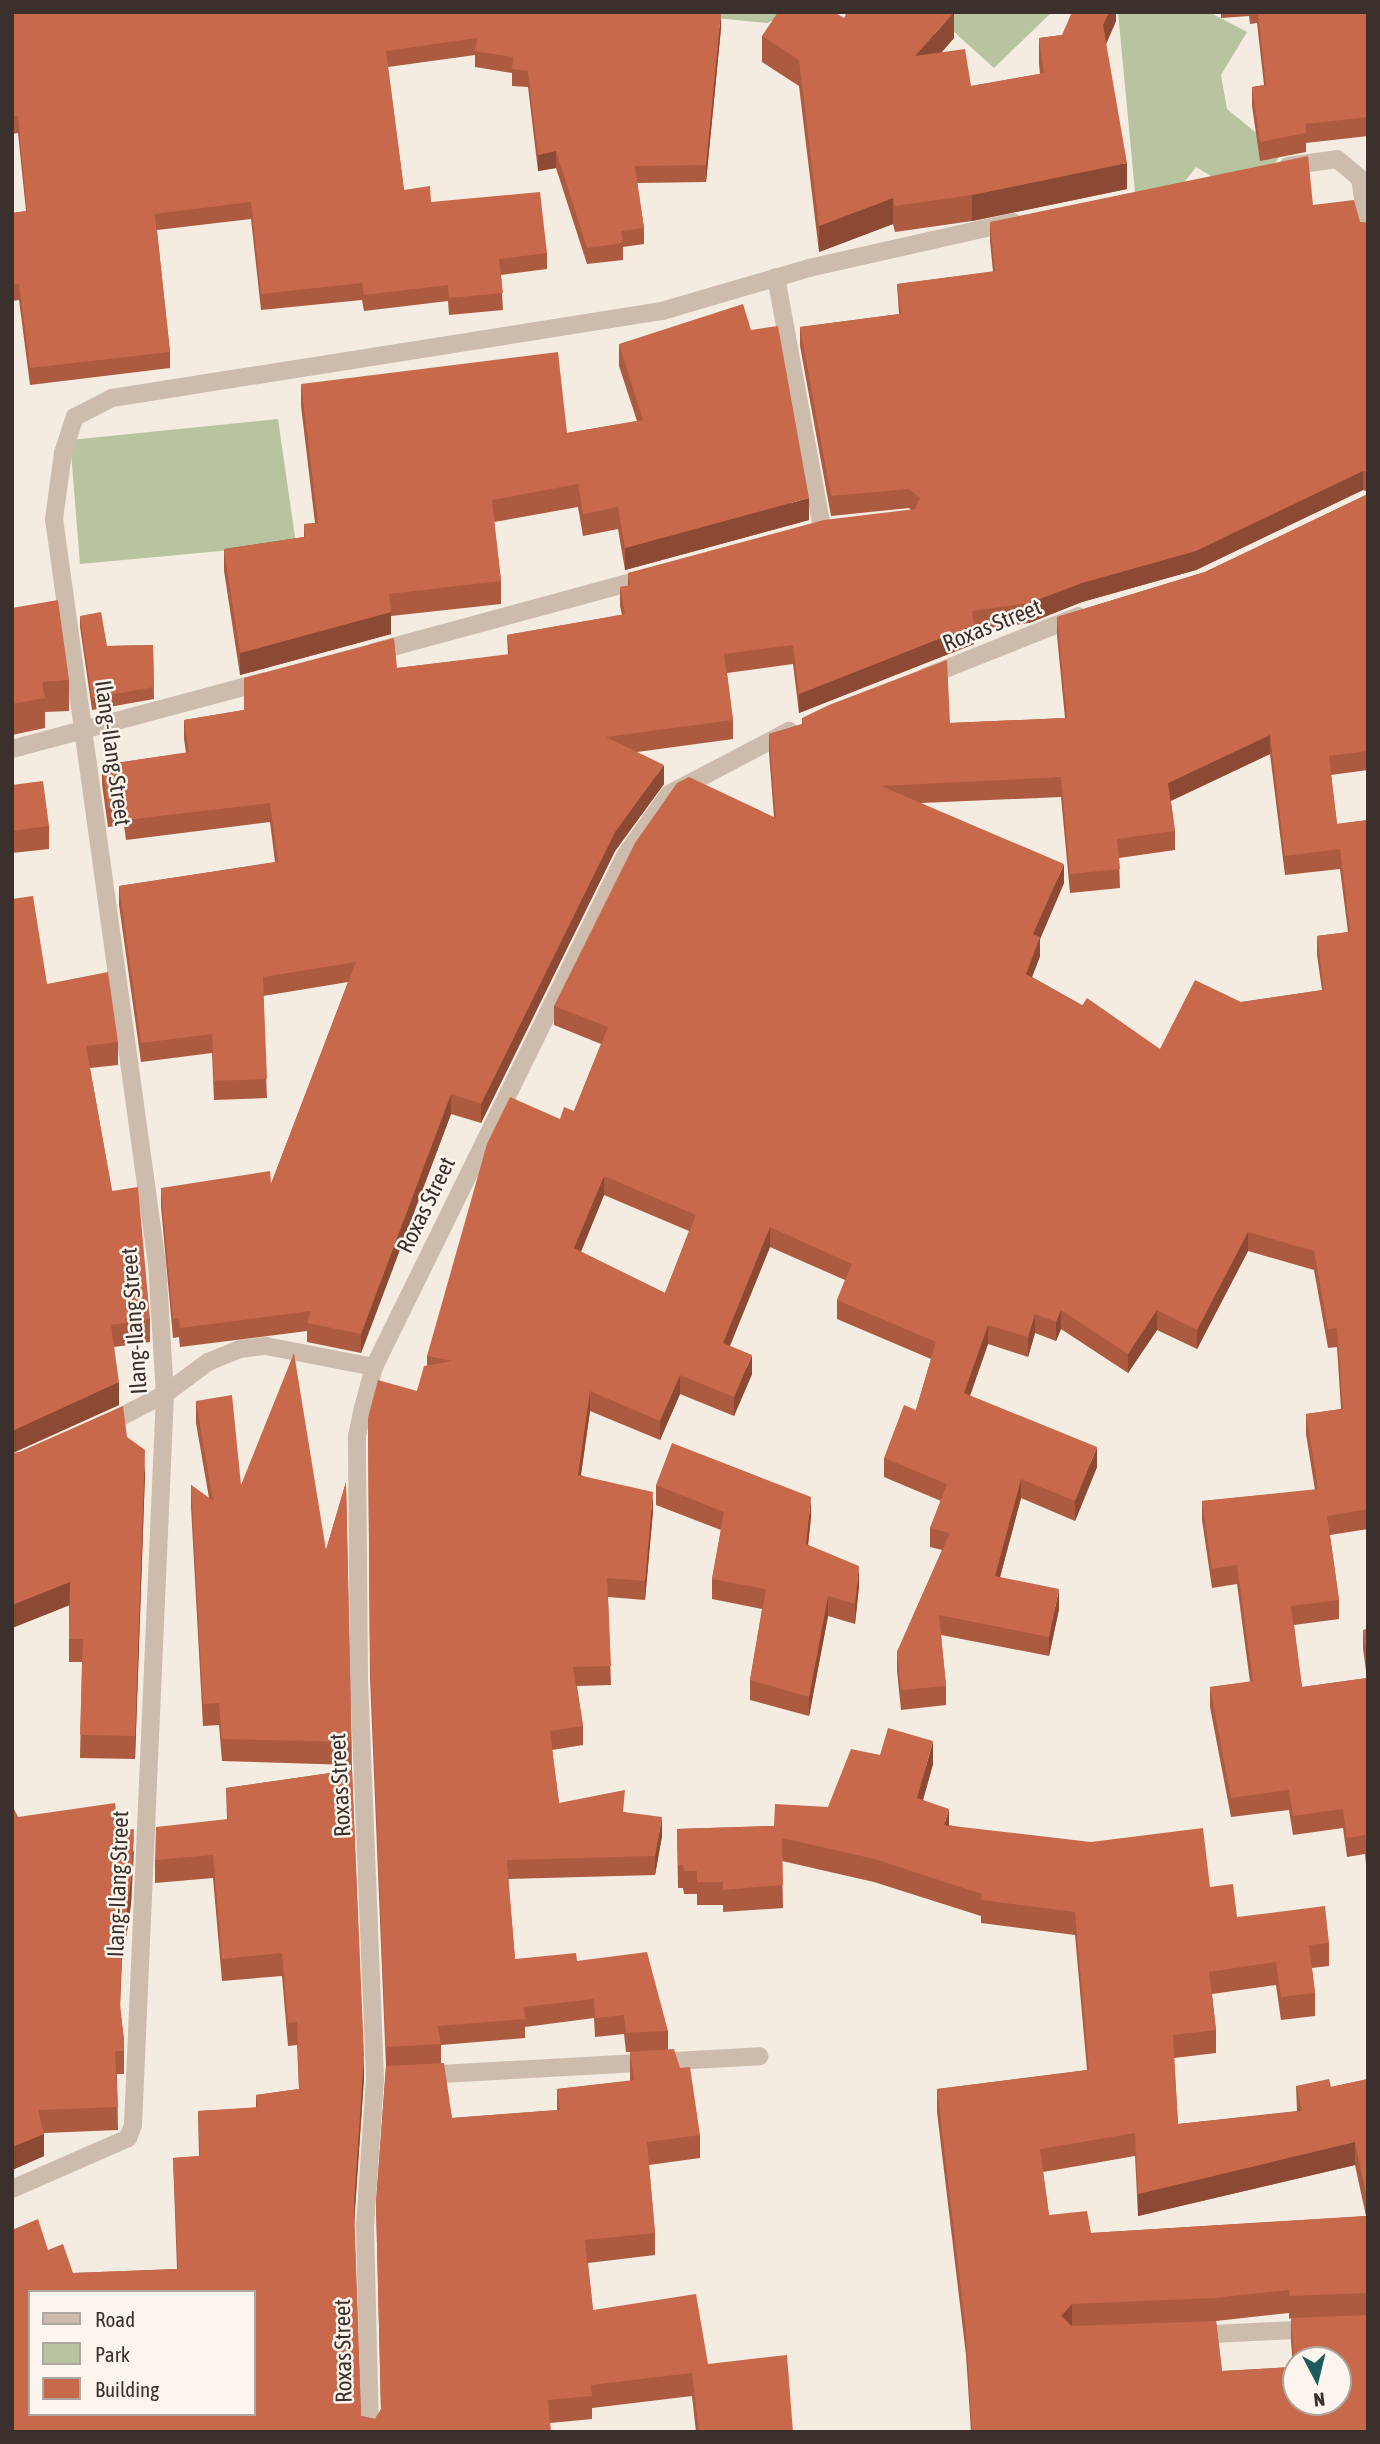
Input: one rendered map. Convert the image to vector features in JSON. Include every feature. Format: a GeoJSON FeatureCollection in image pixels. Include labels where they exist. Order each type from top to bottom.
{"type":"FeatureCollection","features":[{"type":"Feature","properties":{"kind":"street"},"geometry":{"type":"LineString","coordinates":[[1270,170],[1337,159],[1360,178],[1368,234]]}},
{"type":"Feature","properties":{"kind":"street"},"geometry":{"type":"LineString","coordinates":[[847,526],[815,530],[776,277],[1034,218]]}},
{"type":"Feature","properties":{"kind":"street","name":"Ilang-Ilang Street"},"geometry":{"type":"LineString","coordinates":[[12,2189],[128,2138],[133,2125],[165,1394],[157,1264],[86,731],[54,519],[63,453],[75,417],[111,398],[662,312],[776,277]]}},
{"type":"Feature","properties":{"kind":"street"},"geometry":{"type":"LineString","coordinates":[[360,655],[675,570]]}},
{"type":"Feature","properties":{"kind":"street","name":"Roxas Street"},"geometry":{"type":"LineString","coordinates":[[903,685],[1097,610]]}},
{"type":"Feature","properties":{"kind":"street"},"geometry":{"type":"LineString","coordinates":[[12,749],[282,677]]}},
{"type":"Feature","properties":{"kind":"street","name":"Roxas Street"},"geometry":{"type":"LineString","coordinates":[[370,2432],[365,2226],[388,2077],[359,1677],[357,1436],[374,1367],[625,856],[669,794],[727,760],[800,726]]}},
{"type":"Feature","properties":{"kind":"street"},"geometry":{"type":"LineString","coordinates":[[86,1433],[165,1394],[208,1362],[240,1349],[266,1346],[374,1367]]}},
{"type":"Feature","properties":{"kind":"street"},"geometry":{"type":"LineString","coordinates":[[388,2077],[759,2056]]}},
{"type":"Feature","properties":{"kind":"street"},"geometry":{"type":"LineString","coordinates":[[1175,2336],[1330,2328]]}},
{"type":"Feature","properties":{"kind":"green space"},"geometry":{"type":"Polygon","coordinates":[[[711,12],[791,12],[767,23],[715,18],[711,12]]]}},
{"type":"Feature","properties":{"kind":"green space"},"geometry":{"type":"Polygon","coordinates":[[[932,12],[1052,12],[994,68],[932,12]]]}},
{"type":"Feature","properties":{"kind":"green space"},"geometry":{"type":"Polygon","coordinates":[[[1118,12],[1209,12],[1247,32],[1221,75],[1227,109],[1281,153],[1269,174],[1219,181],[1196,167],[1179,189],[1135,192],[1118,12]]]}},
{"type":"Feature","properties":{"kind":"green space"},"geometry":{"type":"Polygon","coordinates":[[[278,419],[296,544],[80,564],[70,440],[278,419]]]}},
{"type":"Feature","properties":{"kind":"building"},"geometry":{"type":"Polygon","coordinates":[[[12,12],[721,12],[706,165],[635,166],[644,228],[621,231],[623,243],[587,248],[556,151],[538,155],[528,71],[512,69],[513,57],[475,51],[477,38],[386,51],[404,190],[430,186],[431,202],[540,192],[547,253],[499,259],[503,293],[449,298],[448,285],[364,295],[362,283],[261,294],[251,202],[155,214],[170,352],[30,368],[19,284],[12,285],[12,213],[27,211],[18,116],[12,117],[12,12]]]}},
{"type":"Feature","properties":{"kind":"building"},"geometry":{"type":"Polygon","coordinates":[[[778,12],[834,12],[844,18],[847,12],[954,12],[915,56],[965,49],[971,86],[1044,73],[1039,38],[1062,35],[1072,12],[1109,12],[1103,25],[1127,163],[972,195],[895,206],[893,198],[819,226],[799,60],[762,36],[778,12]]]}},
{"type":"Feature","properties":{"kind":"building"},"geometry":{"type":"Polygon","coordinates":[[[1258,12],[1368,12],[1368,117],[1306,124],[1306,133],[1260,142],[1252,87],[1266,85],[1258,12]]]}},
{"type":"Feature","properties":{"kind":"building"},"geometry":{"type":"Polygon","coordinates":[[[1308,156],[1313,205],[1354,200],[1360,222],[1368,223],[1368,472],[1363,471],[1196,551],[1082,583],[1029,603],[972,611],[974,625],[799,694],[793,645],[724,654],[733,720],[606,737],[664,765],[615,832],[481,1104],[451,1094],[361,1334],[307,1323],[311,1311],[180,1328],[179,1318],[173,1319],[161,1188],[270,1171],[271,1184],[356,962],[263,977],[267,1079],[214,1081],[212,1034],[141,1043],[119,886],[278,862],[270,803],[126,820],[124,805],[108,808],[102,765],[189,752],[184,720],[244,710],[244,678],[394,638],[397,668],[510,654],[507,635],[625,614],[620,587],[630,585],[628,573],[824,520],[915,509],[920,498],[909,489],[831,496],[800,327],[901,314],[897,284],[995,271],[990,222],[1308,156]]]}},
{"type":"Feature","properties":{"kind":"building"},"geometry":{"type":"Polygon","coordinates":[[[743,304],[751,330],[778,326],[809,498],[625,548],[618,507],[583,514],[578,484],[492,500],[501,581],[389,594],[391,612],[240,653],[224,549],[305,537],[304,524],[318,523],[301,384],[558,352],[567,433],[643,420],[619,344],[743,304]]]}},
{"type":"Feature","properties":{"kind":"building"},"geometry":{"type":"Polygon","coordinates":[[[1368,494],[1368,751],[1329,756],[1337,824],[1368,820],[1368,1509],[1327,1516],[1339,1600],[1291,1606],[1302,1687],[1368,1678],[1368,1866],[1365,1835],[1347,1838],[1343,1809],[1293,1816],[1289,1790],[1231,1798],[1210,1687],[1253,1681],[1237,1565],[1212,1569],[1202,1501],[1318,1489],[1306,1414],[1343,1409],[1337,1328],[1328,1329],[1314,1251],[1248,1232],[1197,1330],[1157,1310],[1128,1354],[1061,1310],[1056,1322],[1035,1314],[1028,1337],[988,1325],[964,1393],[1097,1447],[1075,1501],[1021,1479],[995,1576],[1059,1589],[1049,1637],[939,1615],[946,1686],[901,1690],[897,1652],[950,1533],[930,1528],[947,1484],[884,1458],[904,1405],[916,1410],[936,1342],[837,1300],[852,1264],[770,1227],[723,1343],[752,1355],[734,1397],[680,1375],[660,1421],[590,1391],[578,1475],[653,1492],[645,1581],[607,1578],[611,1666],[573,1667],[583,1726],[550,1731],[559,1803],[625,1790],[623,1812],[662,1817],[655,1856],[507,1860],[515,1959],[576,1953],[577,1961],[647,1952],[668,2031],[626,2033],[624,2015],[595,2018],[594,1999],[524,2007],[525,2019],[438,2026],[441,2044],[386,2047],[370,1658],[368,1418],[378,1380],[417,1391],[424,1366],[453,1361],[427,1356],[487,1144],[510,1097],[560,1119],[564,1107],[574,1111],[608,1027],[554,1006],[635,843],[677,783],[689,777],[776,818],[769,734],[803,724],[802,718],[829,705],[947,660],[950,723],[1067,718],[1057,617],[1205,572],[1368,494]],[[1270,735],[1168,783],[1175,831],[1117,839],[1120,869],[1070,874],[1061,777],[881,786],[1064,864],[1033,934],[1040,937],[1026,974],[1082,1006],[1087,998],[1160,1049],[1195,980],[1241,1002],[1324,990],[1317,936],[1350,932],[1340,849],[1285,856],[1270,735]],[[604,1176],[574,1248],[665,1293],[696,1215],[604,1176]]]}},
{"type":"Feature","properties":{"kind":"building"},"geometry":{"type":"Polygon","coordinates":[[[58,600],[69,680],[42,682],[45,698],[12,704],[12,608],[58,600]]]}},
{"type":"Feature","properties":{"kind":"building"},"geometry":{"type":"Polygon","coordinates":[[[101,612],[107,646],[153,645],[154,687],[92,698],[80,616],[101,612]]]}},
{"type":"Feature","properties":{"kind":"building"},"geometry":{"type":"Polygon","coordinates":[[[43,781],[49,826],[12,831],[12,785],[43,781]]]}},
{"type":"Feature","properties":{"kind":"building"},"geometry":{"type":"Polygon","coordinates":[[[33,896],[47,984],[108,972],[118,1042],[86,1046],[112,1191],[138,1187],[150,1319],[111,1325],[119,1382],[12,1431],[12,899],[33,896]]]}},
{"type":"Feature","properties":{"kind":"building"},"geometry":{"type":"Polygon","coordinates":[[[294,1353],[326,1550],[346,1482],[352,1764],[351,1742],[222,1739],[219,1703],[203,1704],[191,1485],[213,1501],[196,1401],[232,1395],[241,1485],[294,1353]]]}},
{"type":"Feature","properties":{"kind":"building"},"geometry":{"type":"Polygon","coordinates":[[[123,1406],[127,1437],[145,1450],[135,1736],[80,1735],[83,1639],[69,1639],[70,1582],[12,1605],[12,1453],[123,1406]]]}},
{"type":"Feature","properties":{"kind":"building"},"geometry":{"type":"Polygon","coordinates":[[[672,1443],[811,1497],[806,1544],[859,1566],[855,1604],[828,1596],[809,1697],[750,1680],[766,1589],[712,1579],[724,1512],[656,1485],[672,1443]]]}},
{"type":"Feature","properties":{"kind":"building"},"geometry":{"type":"Polygon","coordinates":[[[1368,1629],[1368,1663],[1363,1630],[1368,1629]]]}},
{"type":"Feature","properties":{"kind":"building"},"geometry":{"type":"Polygon","coordinates":[[[888,1728],[933,1741],[917,1798],[949,1809],[944,1825],[1091,1842],[1203,1828],[1210,1887],[1233,1884],[1237,1917],[1325,1906],[1329,1943],[1309,1945],[1315,1993],[1281,1997],[1276,1962],[1209,1972],[1216,2030],[1173,2035],[1178,2124],[1302,2111],[1296,2086],[1329,2079],[1331,2087],[1368,2079],[1368,2204],[1355,2142],[1138,2194],[1135,2133],[1040,2149],[1049,2215],[1087,2211],[1091,2233],[1368,2216],[1368,2293],[1289,2296],[1289,2290],[1214,2298],[1072,2304],[1061,2316],[1072,2326],[1216,2321],[1222,2371],[1282,2368],[1282,2416],[1352,2416],[1352,2346],[1293,2346],[1291,2318],[1368,2315],[1368,2432],[972,2432],[966,2332],[937,2089],[1089,2070],[1075,1912],[981,1900],[982,1894],[874,1859],[782,1838],[783,1885],[723,1890],[723,1882],[697,1882],[697,1871],[684,1871],[683,1865],[678,1865],[677,1829],[774,1826],[775,1804],[828,1807],[851,1749],[880,1755],[888,1728]]]}},
{"type":"Feature","properties":{"kind":"building"},"geometry":{"type":"Polygon","coordinates":[[[352,1770],[364,2055],[354,2203],[361,2416],[375,2419],[381,2409],[376,2203],[386,2066],[444,2063],[452,2118],[560,2110],[557,2089],[634,2080],[630,2052],[674,2049],[680,2068],[690,2067],[700,2135],[647,2142],[655,2233],[585,2240],[593,2310],[696,2294],[708,2364],[787,2355],[793,2432],[699,2432],[692,2373],[591,2385],[592,2396],[548,2400],[551,2432],[12,2432],[12,2230],[38,2219],[48,2250],[63,2244],[73,2273],[178,2269],[173,2158],[200,2156],[198,2111],[258,2107],[256,2095],[299,2089],[297,2022],[288,2023],[282,1953],[222,1959],[213,1855],[155,1860],[156,1827],[228,1819],[226,1788],[352,1770]]]}},
{"type":"Feature","properties":{"kind":"building"},"geometry":{"type":"Polygon","coordinates":[[[115,1803],[119,1831],[134,1829],[131,1881],[126,1915],[123,1915],[120,2004],[124,2051],[115,2051],[118,2107],[38,2110],[44,2134],[12,2147],[12,1807],[18,1817],[115,1803]]]}}]}
